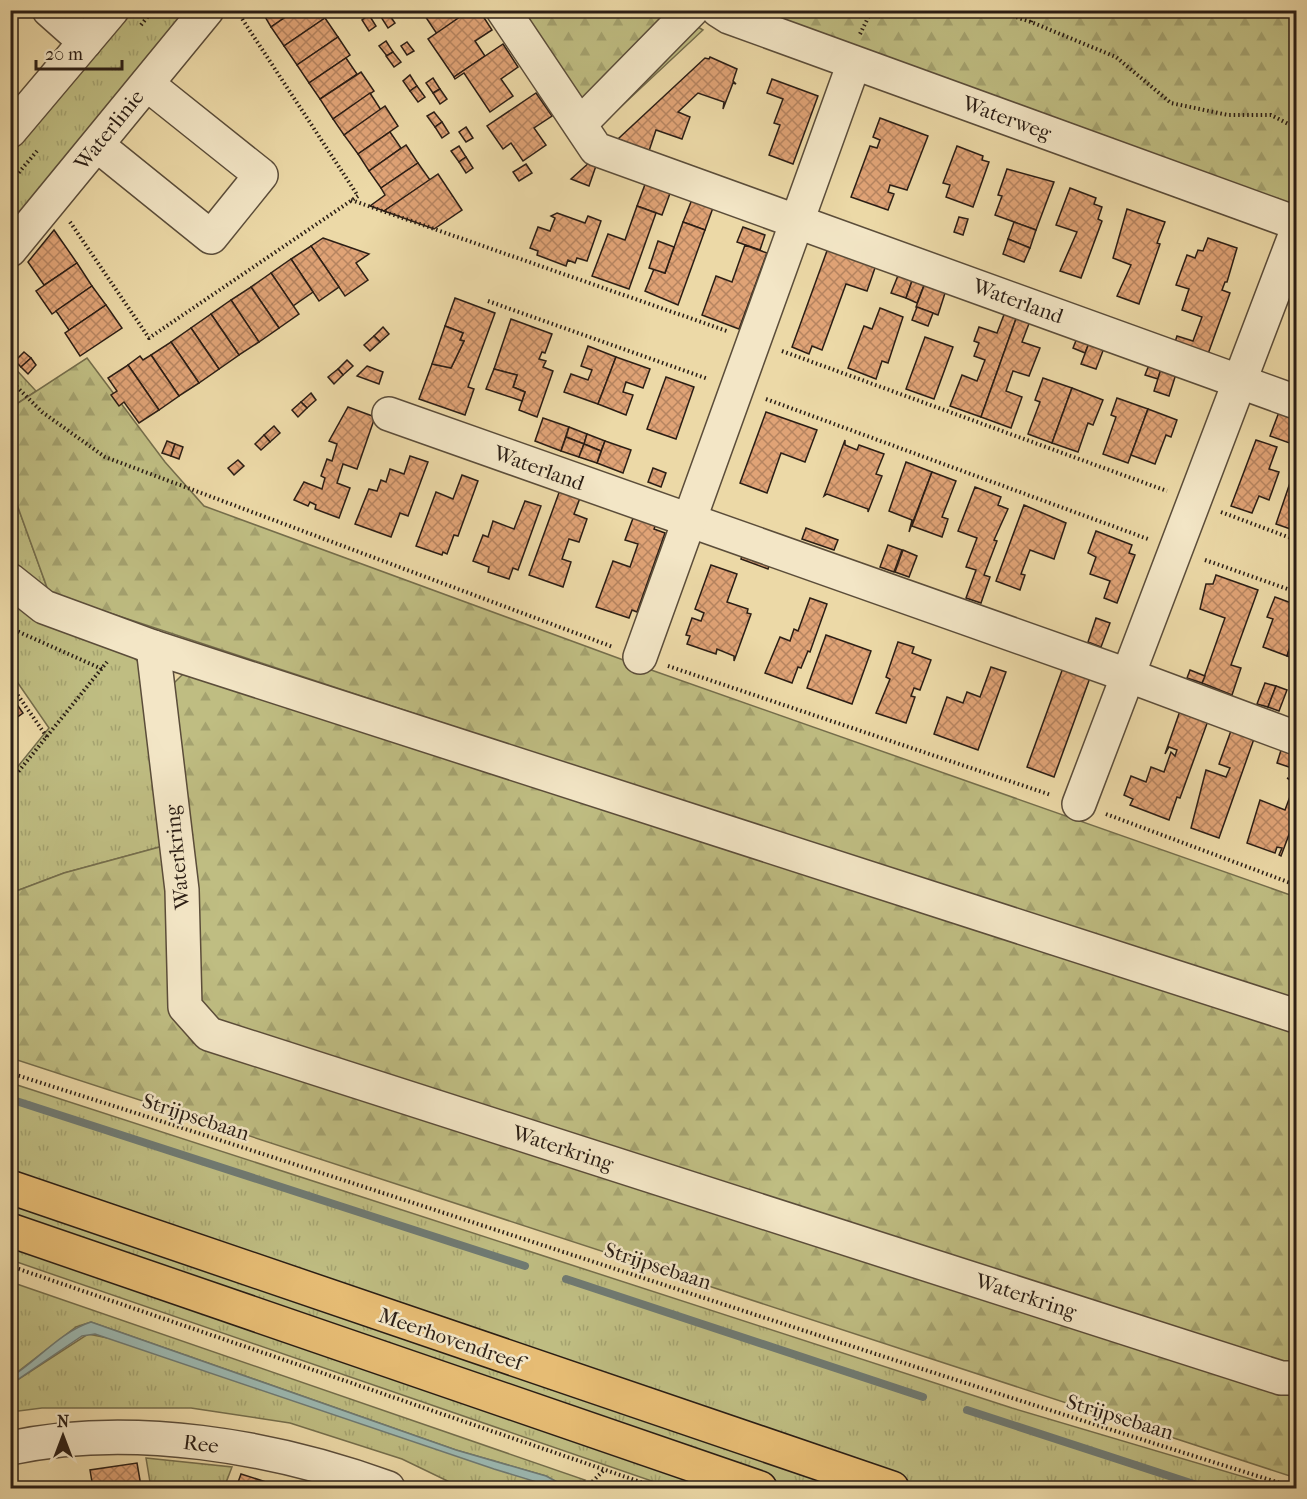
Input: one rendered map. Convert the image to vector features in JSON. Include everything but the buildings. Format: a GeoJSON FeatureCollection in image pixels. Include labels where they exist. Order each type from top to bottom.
{"type":"FeatureCollection","features":[{"type":"Feature","properties":{"kind":"main road","name":"Meerhovendreef"},"geometry":{"type":"LineString","coordinates":[[10,1187],[892,1488]]}},
{"type":"Feature","properties":{"kind":"main road","name":"Meerhovendreef"},"geometry":{"type":"LineString","coordinates":[[10,1230],[760,1488]]}},
{"type":"Feature","properties":{"kind":"street"},"geometry":{"type":"LineString","coordinates":[[49,10],[85,42]]}},
{"type":"Feature","properties":{"kind":"street"},"geometry":{"type":"LineString","coordinates":[[10,131],[111,10]]}},
{"type":"Feature","properties":{"kind":"street","name":"Waterlinie"},"geometry":{"type":"LineString","coordinates":[[10,250],[207,10]]}},
{"type":"Feature","properties":{"kind":"street","name":"Waterland"},"geometry":{"type":"LineString","coordinates":[[503,10],[596,149],[798,220],[1296,402]]}},
{"type":"Feature","properties":{"kind":"street"},"geometry":{"type":"LineString","coordinates":[[580,124],[692,10]]}},
{"type":"Feature","properties":{"kind":"street","name":"Waterweg"},"geometry":{"type":"LineString","coordinates":[[718,10],[729,17],[1296,223]]}},
{"type":"Feature","properties":{"kind":"street"},"geometry":{"type":"LineString","coordinates":[[640,657],[854,63]]}},
{"type":"Feature","properties":{"kind":"street"},"geometry":{"type":"LineString","coordinates":[[97,145],[211,237],[261,175],[147,84]]}},
{"type":"Feature","properties":{"kind":"street"},"geometry":{"type":"LineString","coordinates":[[1079,804],[1296,233]]}},
{"type":"Feature","properties":{"kind":"street","name":"Waterland"},"geometry":{"type":"LineString","coordinates":[[389,414],[1127,675],[1296,738]]}},
{"type":"Feature","properties":{"kind":"street"},"geometry":{"type":"LineString","coordinates":[[10,580],[44,607],[140,643],[1296,1016]]}},
{"type":"Feature","properties":{"kind":"street","name":"Waterkring"},"geometry":{"type":"LineString","coordinates":[[140,643],[182,890],[185,1007],[208,1034],[1270,1374],[1296,1378]]}},
{"type":"Feature","properties":{"kind":"street","name":"Ree"},"geometry":{"type":"LineString","coordinates":[[10,1448],[46,1440],[81,1437],[142,1437],[250,1451],[322,1468],[388,1488]]}},
{"type":"Feature","properties":{"kind":"path"},"geometry":{"type":"LineString","coordinates":[[994,10],[1031,22],[1116,57],[1171,102],[1228,115],[1270,115],[1296,128]]}},
{"type":"Feature","properties":{"kind":"path"},"geometry":{"type":"LineString","coordinates":[[1031,22],[1034,10]]}},
{"type":"Feature","properties":{"kind":"path"},"geometry":{"type":"LineString","coordinates":[[351,200],[754,340],[1296,540]]}},
{"type":"Feature","properties":{"kind":"path"},"geometry":{"type":"LineString","coordinates":[[488,301],[1296,592]]}},
{"type":"Feature","properties":{"kind":"path"},"geometry":{"type":"LineString","coordinates":[[10,628],[102,669]]}},
{"type":"Feature","properties":{"kind":"path"},"geometry":{"type":"LineString","coordinates":[[10,782],[102,669],[140,643]]}},
{"type":"Feature","properties":{"kind":"path"},"geometry":{"type":"LineString","coordinates":[[10,684],[47,737]]}},
{"type":"Feature","properties":{"kind":"path","name":"Strijpsebaan"},"geometry":{"type":"LineString","coordinates":[[10,1073],[534,1241],[1014,1400],[1296,1488]]}},
{"type":"Feature","properties":{"kind":"path"},"geometry":{"type":"LineString","coordinates":[[10,1266],[658,1488]]}},
{"type":"Feature","properties":{"kind":"path"},"geometry":{"type":"LineString","coordinates":[[586,1488],[604,1470]]}},
{"type":"Feature","properties":{"kind":"green space"},"geometry":{"type":"Polygon","coordinates":[[[1283,10],[1296,15],[1296,213],[1059,119],[879,61],[736,11],[1283,10]]]}},
{"type":"Feature","properties":{"kind":"green space"},"geometry":{"type":"Polygon","coordinates":[[[120,11],[195,11],[11,233],[11,143],[120,11]]]}},
{"type":"Feature","properties":{"kind":"green space"},"geometry":{"type":"Polygon","coordinates":[[[523,11],[671,11],[703,30],[599,127],[523,11]]]}},
{"type":"Feature","properties":{"kind":"green space"},"geometry":{"type":"Polygon","coordinates":[[[87,358],[165,462],[204,506],[637,665],[1296,897],[1296,1004],[49,593],[11,488],[11,430],[18,403],[87,358]]]}},
{"type":"Feature","properties":{"kind":"green space"},"geometry":{"type":"Polygon","coordinates":[[[11,364],[36,391],[18,403],[11,430],[11,364]]]}},
{"type":"Feature","properties":{"kind":"green space"},"geometry":{"type":"Polygon","coordinates":[[[11,488],[49,593],[11,563],[11,488]]]}},
{"type":"Feature","properties":{"kind":"green space"},"geometry":{"type":"Polygon","coordinates":[[[11,595],[127,652],[142,665],[167,845],[64,873],[11,893],[11,775],[49,728],[11,673],[11,595]]]}},
{"type":"Feature","properties":{"kind":"green space"},"geometry":{"type":"Polygon","coordinates":[[[187,670],[1296,1029],[1296,1364],[1280,1364],[214,1020],[198,1001],[171,686],[187,670]]]}},
{"type":"Feature","properties":{"kind":"green space"},"geometry":{"type":"Polygon","coordinates":[[[167,845],[177,1012],[193,1043],[1274,1388],[1296,1391],[1296,1478],[11,1058],[11,893],[64,873],[167,845]]]}},
{"type":"Feature","properties":{"kind":"green space"},"geometry":{"type":"Polygon","coordinates":[[[11,1083],[1012,1408],[1281,1488],[922,1488],[11,1175],[11,1083]]]}},
{"type":"Feature","properties":{"kind":"green space"},"geometry":{"type":"Polygon","coordinates":[[[10,1196],[861,1488],[793,1488],[11,1221],[10,1196]]]}},
{"type":"Feature","properties":{"kind":"green space"},"geometry":{"type":"Polygon","coordinates":[[[11,1239],[731,1488],[672,1488],[11,1260],[11,1239]]]}},
{"type":"Feature","properties":{"kind":"green space"},"geometry":{"type":"Polygon","coordinates":[[[11,1282],[585,1480],[577,1488],[560,1488],[562,1485],[546,1476],[456,1450],[91,1322],[76,1327],[11,1377],[11,1282]]]}},
{"type":"Feature","properties":{"kind":"green space"},"geometry":{"type":"Polygon","coordinates":[[[88,1334],[113,1339],[556,1488],[462,1488],[402,1459],[290,1423],[191,1408],[42,1408],[11,1412],[11,1384],[88,1334]]]}},
{"type":"Feature","properties":{"kind":"green space"},"geometry":{"type":"Polygon","coordinates":[[[146,1458],[232,1467],[224,1488],[151,1488],[146,1458]]]}},
{"type":"Feature","properties":{"kind":"water"},"geometry":{"type":"Polygon","coordinates":[[[91,1322],[456,1450],[546,1476],[563,1485],[556,1488],[494,1469],[95,1334],[82,1336],[11,1384],[11,1377],[59,1339],[91,1322]]]}},
{"type":"Feature","properties":{"kind":"waterway"},"geometry":{"type":"LineString","coordinates":[[10,1099],[525,1266]]}},
{"type":"Feature","properties":{"kind":"waterway"},"geometry":{"type":"LineString","coordinates":[[566,1279],[923,1397]]}},
{"type":"Feature","properties":{"kind":"waterway"},"geometry":{"type":"LineString","coordinates":[[967,1410],[1206,1488]]}}]}
